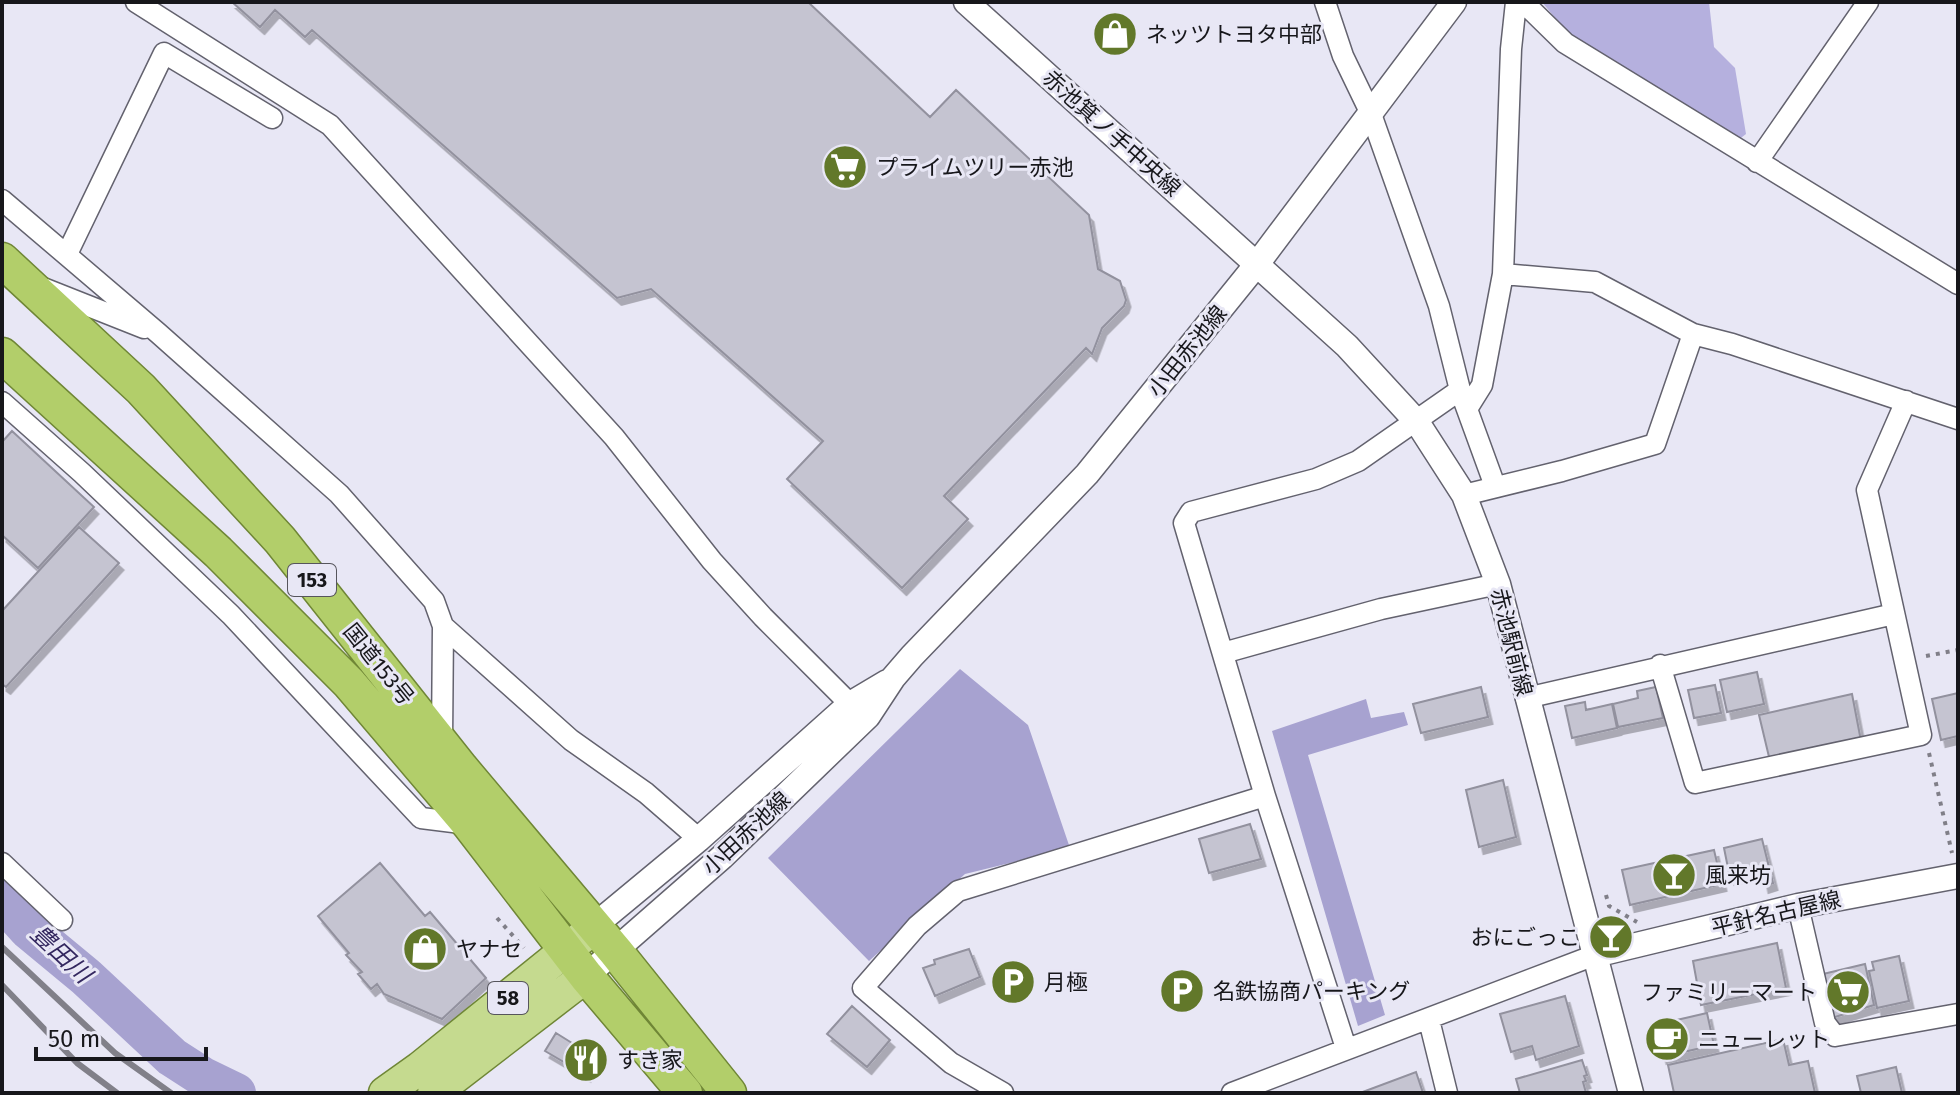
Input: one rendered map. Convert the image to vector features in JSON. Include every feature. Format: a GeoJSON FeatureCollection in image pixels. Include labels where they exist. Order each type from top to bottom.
{"type":"FeatureCollection","features":[{"type":"Feature","properties":{"kind":"highway","name":"国道153号"},"geometry":{"type":"LineString","coordinates":[[2,260],[141,389],[280,540],[729,1093]]}},
{"type":"Feature","properties":{"kind":"highway","name":"国道153号"},"geometry":{"type":"LineString","coordinates":[[2,355],[218,552],[338,672],[469,824],[577,963],[685,1093]]}},
{"type":"Feature","properties":{"kind":"main road","name":"58"},"geometry":{"type":"LineString","coordinates":[[385,1093],[431,1084],[605,939]]}},
{"type":"Feature","properties":{"kind":"street"},"geometry":{"type":"LineString","coordinates":[[136,2],[330,125],[614,437],[712,561],[850,704]]}},
{"type":"Feature","properties":{"kind":"street","name":"赤池箕ノ手中央線"},"geometry":{"type":"LineString","coordinates":[[966,2],[1257,264]]}},
{"type":"Feature","properties":{"kind":"street"},"geometry":{"type":"LineString","coordinates":[[1325,2],[1343,56],[1371,114],[1439,306],[1463,400],[1495,486]]}},
{"type":"Feature","properties":{"kind":"street","name":"小田赤池線"},"geometry":{"type":"LineString","coordinates":[[605,939],[722,857],[868,716],[893,678],[1087,474],[1257,264],[1454,2]]}},
{"type":"Feature","properties":{"kind":"street"},"geometry":{"type":"LineString","coordinates":[[1346,1048],[1265,796],[1184,523],[1191,512],[1316,479],[1358,461],[1417,422],[1463,400],[1482,385],[1503,274],[1511,49],[1516,2]]}},
{"type":"Feature","properties":{"kind":"street"},"geometry":{"type":"LineString","coordinates":[[1523,2],[1565,43],[1958,284]]}},
{"type":"Feature","properties":{"kind":"street"},"geometry":{"type":"LineString","coordinates":[[1757,162],[1868,2]]}},
{"type":"Feature","properties":{"kind":"street"},"geometry":{"type":"LineString","coordinates":[[67,254],[164,53],[272,118]]}},
{"type":"Feature","properties":{"kind":"street"},"geometry":{"type":"LineString","coordinates":[[2,200],[339,494],[434,601],[443,626],[442,743]]}},
{"type":"Feature","properties":{"kind":"street","name":"赤池駅前線"},"geometry":{"type":"LineString","coordinates":[[1257,264],[1347,346],[1417,422],[1464,495],[1498,584],[1631,1093]]}},
{"type":"Feature","properties":{"kind":"street"},"geometry":{"type":"LineString","coordinates":[[1503,274],[1595,282],[1693,334],[1958,419]]}},
{"type":"Feature","properties":{"kind":"street"},"geometry":{"type":"LineString","coordinates":[[28,282],[158,333]]}},
{"type":"Feature","properties":{"kind":"street"},"geometry":{"type":"LineString","coordinates":[[1464,495],[1655,444],[1693,334]]}},
{"type":"Feature","properties":{"kind":"street"},"geometry":{"type":"LineString","coordinates":[[1660,665],[1695,783],[1921,735],[1867,490],[1906,401]]}},
{"type":"Feature","properties":{"kind":"street"},"geometry":{"type":"LineString","coordinates":[[2,402],[82,473],[231,615],[421,818],[469,824]]}},
{"type":"Feature","properties":{"kind":"street"},"geometry":{"type":"LineString","coordinates":[[1223,653],[1381,609],[1498,584]]}},
{"type":"Feature","properties":{"kind":"street"},"geometry":{"type":"LineString","coordinates":[[1526,698],[1894,614]]}},
{"type":"Feature","properties":{"kind":"street"},"geometry":{"type":"LineString","coordinates":[[443,626],[571,740],[646,793],[699,839]]}},
{"type":"Feature","properties":{"kind":"street","name":"小田赤池線"},"geometry":{"type":"LineString","coordinates":[[605,939],[699,839],[850,704],[893,678]]}},
{"type":"Feature","properties":{"kind":"street"},"geometry":{"type":"LineString","coordinates":[[1003,1093],[951,1063],[863,988],[917,926],[958,891],[1265,796]]}},
{"type":"Feature","properties":{"kind":"street"},"geometry":{"type":"LineString","coordinates":[[2,863],[62,920]]}},
{"type":"Feature","properties":{"kind":"street","name":"平針名古屋線"},"geometry":{"type":"LineString","coordinates":[[1595,955],[1798,906],[1958,876]]}},
{"type":"Feature","properties":{"kind":"street"},"geometry":{"type":"LineString","coordinates":[[1798,906],[1825,1023],[1835,1036],[1958,1014]]}},
{"type":"Feature","properties":{"kind":"street"},"geometry":{"type":"LineString","coordinates":[[1232,1093],[1595,955]]}},
{"type":"Feature","properties":{"kind":"street"},"geometry":{"type":"LineString","coordinates":[[1429,1020],[1447,1093]]}},
{"type":"Feature","properties":{"kind":"path"},"geometry":{"type":"LineString","coordinates":[[1904,661],[1958,650]]}},
{"type":"Feature","properties":{"kind":"path"},"geometry":{"type":"LineString","coordinates":[[1921,735],[1926,743],[1952,856],[1958,854]]}},
{"type":"Feature","properties":{"kind":"path"},"geometry":{"type":"LineString","coordinates":[[1605,892],[1609,906],[1643,926]]}},
{"type":"Feature","properties":{"kind":"shaded area"},"geometry":{"type":"Polygon","coordinates":[[[1542,2],[1709,2],[1714,47],[1735,68],[1746,134],[1733,144],[1569,35],[1542,2]]]}},
{"type":"Feature","properties":{"kind":"shaded area"},"geometry":{"type":"Polygon","coordinates":[[[960,669],[1028,725],[1070,848],[965,874],[869,961],[768,858],[960,669]]]}},
{"type":"Feature","properties":{"kind":"shaded area"},"geometry":{"type":"Polygon","coordinates":[[[1366,699],[1371,718],[1404,712],[1408,725],[1308,755],[1385,1015],[1358,1026],[1272,731],[1366,699]]]}},
{"type":"Feature","properties":{"kind":"building"},"geometry":{"type":"Polygon","coordinates":[[[232,2],[808,2],[930,117],[956,90],[1089,215],[1098,269],[1120,281],[1126,300],[1124,306],[1102,328],[1092,354],[1086,348],[944,496],[968,519],[902,588],[787,479],[823,441],[651,289],[617,298],[312,30],[305,37],[275,10],[260,27],[232,2]]]}},
{"type":"Feature","properties":{"kind":"building"},"geometry":{"type":"Polygon","coordinates":[[[12,431],[94,507],[38,568],[2,535],[2,442],[12,431]]]}},
{"type":"Feature","properties":{"kind":"building"},"geometry":{"type":"Polygon","coordinates":[[[79,527],[119,563],[6,687],[2,684],[2,611],[79,527]]]}},
{"type":"Feature","properties":{"kind":"building"},"geometry":{"type":"Polygon","coordinates":[[[1757,672],[1764,704],[1727,712],[1720,680],[1757,672]]]}},
{"type":"Feature","properties":{"kind":"building"},"geometry":{"type":"Polygon","coordinates":[[[1715,685],[1721,713],[1694,718],[1688,690],[1715,685]]]}},
{"type":"Feature","properties":{"kind":"building"},"geometry":{"type":"Polygon","coordinates":[[[1481,687],[1488,717],[1421,733],[1413,704],[1481,687]]]}},
{"type":"Feature","properties":{"kind":"building"},"geometry":{"type":"Polygon","coordinates":[[[1656,687],[1663,718],[1618,727],[1613,704],[1638,698],[1637,691],[1656,687]]]}},
{"type":"Feature","properties":{"kind":"building"},"geometry":{"type":"Polygon","coordinates":[[[1958,693],[1958,736],[1941,740],[1932,699],[1958,693]]]}},
{"type":"Feature","properties":{"kind":"building"},"geometry":{"type":"Polygon","coordinates":[[[1852,694],[1861,741],[1770,761],[1759,715],[1852,694]]]}},
{"type":"Feature","properties":{"kind":"building"},"geometry":{"type":"Polygon","coordinates":[[[1585,702],[1586,710],[1612,704],[1617,728],[1572,738],[1565,706],[1585,702]]]}},
{"type":"Feature","properties":{"kind":"building"},"geometry":{"type":"Polygon","coordinates":[[[1503,780],[1516,837],[1479,847],[1466,790],[1503,780]]]}},
{"type":"Feature","properties":{"kind":"building"},"geometry":{"type":"Polygon","coordinates":[[[1250,824],[1261,859],[1209,873],[1199,839],[1250,824]]]}},
{"type":"Feature","properties":{"kind":"building"},"geometry":{"type":"Polygon","coordinates":[[[1762,839],[1773,883],[1764,886],[1761,871],[1730,878],[1724,848],[1762,839]]]}},
{"type":"Feature","properties":{"kind":"building"},"geometry":{"type":"Polygon","coordinates":[[[1714,850],[1722,884],[1630,905],[1622,870],[1714,850]]]}},
{"type":"Feature","properties":{"kind":"building"},"geometry":{"type":"Polygon","coordinates":[[[380,863],[425,916],[430,912],[486,978],[442,1019],[384,994],[377,984],[371,989],[358,974],[362,972],[346,955],[349,953],[318,916],[380,863]]]}},
{"type":"Feature","properties":{"kind":"building"},"geometry":{"type":"Polygon","coordinates":[[[1777,943],[1786,988],[1701,1005],[1693,961],[1777,943]]]}},
{"type":"Feature","properties":{"kind":"building"},"geometry":{"type":"Polygon","coordinates":[[[969,949],[980,977],[935,996],[923,968],[935,964],[934,960],[969,949]]]}},
{"type":"Feature","properties":{"kind":"building"},"geometry":{"type":"Polygon","coordinates":[[[1899,956],[1909,1001],[1877,1008],[1869,971],[1874,970],[1872,962],[1899,956]]]}},
{"type":"Feature","properties":{"kind":"building"},"geometry":{"type":"Polygon","coordinates":[[[1865,964],[1874,1005],[1835,1017],[1830,1013],[1823,974],[1865,964]]]}},
{"type":"Feature","properties":{"kind":"building"},"geometry":{"type":"Polygon","coordinates":[[[1565,996],[1579,1046],[1536,1060],[1532,1046],[1511,1052],[1500,1014],[1565,996]]]}},
{"type":"Feature","properties":{"kind":"building"},"geometry":{"type":"Polygon","coordinates":[[[852,1006],[890,1040],[867,1067],[827,1034],[852,1006]]]}},
{"type":"Feature","properties":{"kind":"building"},"geometry":{"type":"Polygon","coordinates":[[[1707,1013],[1714,1045],[1662,1057],[1655,1025],[1707,1013]]]}},
{"type":"Feature","properties":{"kind":"building"},"geometry":{"type":"Polygon","coordinates":[[[556,1033],[596,1058],[586,1075],[545,1051],[556,1033]]]}},
{"type":"Feature","properties":{"kind":"building"},"geometry":{"type":"Polygon","coordinates":[[[1783,1039],[1789,1065],[1808,1061],[1815,1093],[1674,1093],[1668,1065],[1783,1039]]]}},
{"type":"Feature","properties":{"kind":"building"},"geometry":{"type":"Polygon","coordinates":[[[1582,1060],[1587,1075],[1583,1082],[1586,1093],[1520,1093],[1516,1079],[1582,1060]]]}},
{"type":"Feature","properties":{"kind":"building"},"geometry":{"type":"Polygon","coordinates":[[[1896,1067],[1902,1093],[1861,1093],[1857,1076],[1896,1067]]]}},
{"type":"Feature","properties":{"kind":"building"},"geometry":{"type":"Polygon","coordinates":[[[1416,1072],[1423,1093],[1360,1093],[1416,1072]]]}},
{"type":"Feature","properties":{"kind":"waterway","name":"豊田川"},"geometry":{"type":"LineString","coordinates":[[2,900],[28,929],[86,977],[172,1057],[236,1093]]}},
{"type":"Feature","properties":{"kind":"railway"},"geometry":{"type":"LineString","coordinates":[[2,947],[115,1053],[171,1093]]}},
{"type":"Feature","properties":{"kind":"railway"},"geometry":{"type":"LineString","coordinates":[[2,985],[77,1063],[117,1093]]}},
{"type":"Feature","properties":{"kind":"place","name":"ネッツトヨタ中部"},"geometry":{"type":"Point","coordinates":[1115,34]}},
{"type":"Feature","properties":{"kind":"place","name":"プライムツリー赤池"},"geometry":{"type":"Point","coordinates":[845,167]}},
{"type":"Feature","properties":{"kind":"place","name":"風来坊"},"geometry":{"type":"Point","coordinates":[1674,875]}},
{"type":"Feature","properties":{"kind":"place","name":"おにごっこ"},"geometry":{"type":"Point","coordinates":[1611,937]}},
{"type":"Feature","properties":{"kind":"place","name":"ヤナセ"},"geometry":{"type":"Point","coordinates":[425,949]}},
{"type":"Feature","properties":{"kind":"place","name":"月極"},"geometry":{"type":"Point","coordinates":[1013,982]}},
{"type":"Feature","properties":{"kind":"place","name":"名鉄協商パーキング"},"geometry":{"type":"Point","coordinates":[1182,991]}},
{"type":"Feature","properties":{"kind":"place","name":"ファミリーマート"},"geometry":{"type":"Point","coordinates":[1848,992]}},
{"type":"Feature","properties":{"kind":"place","name":"ニューレット"},"geometry":{"type":"Point","coordinates":[1667,1039]}},
{"type":"Feature","properties":{"kind":"place","name":"すき家"},"geometry":{"type":"Point","coordinates":[586,1060]}}]}
